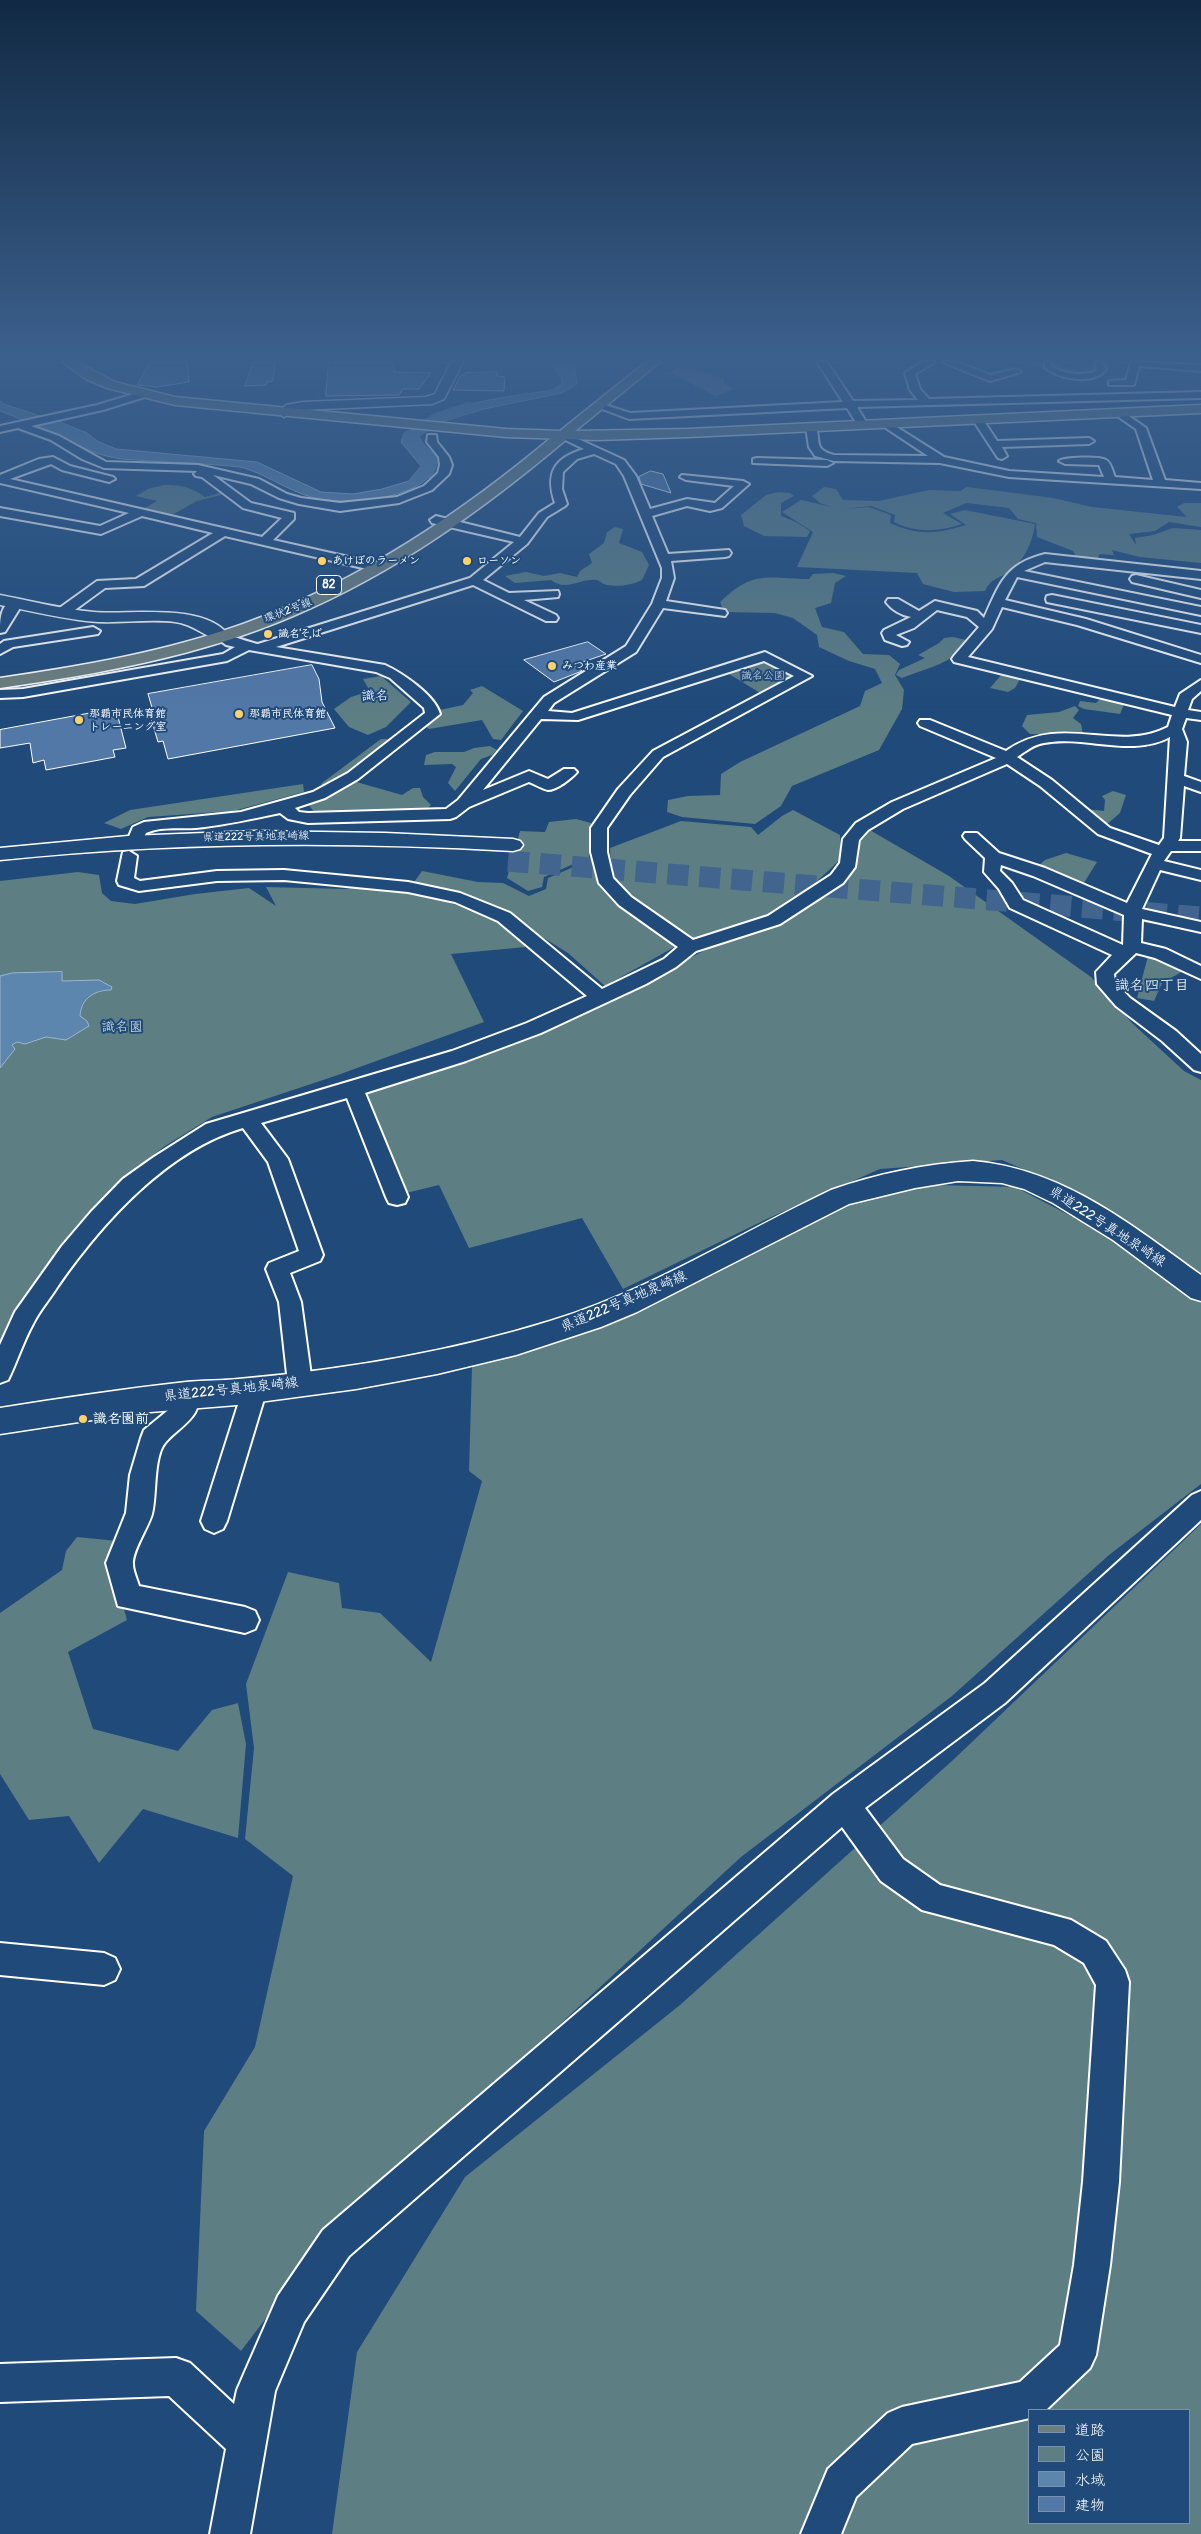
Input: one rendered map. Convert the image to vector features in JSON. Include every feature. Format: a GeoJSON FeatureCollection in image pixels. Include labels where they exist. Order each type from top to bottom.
{"type":"FeatureCollection","features":[{"type":"Feature","properties":{"kind":"main road","name":"環状2号線"},"geometry":{"type":"LineString","coordinates":[[217,633],[285,605],[366,565],[443,522],[491,480]]}},
{"type":"Feature","properties":{"kind":"main road","name":"環状2号線"},"geometry":{"type":"LineString","coordinates":[[0,683],[68,672],[146,652],[217,633],[324,597],[376,570],[443,522],[496,480]]}},
{"type":"Feature","properties":{"kind":"main road"},"geometry":{"type":"LineString","coordinates":[[8,602],[107,618],[177,617],[200,622],[217,633]]}},
{"type":"Feature","properties":{"kind":"main road","name":"環状2号線"},"geometry":{"type":"LineString","coordinates":[[0,675],[146,652]]}},
{"type":"Feature","properties":{"kind":"main road","name":"県道222号真地泉崎線"},"geometry":{"type":"LineString","coordinates":[[0,854],[132,849],[200,853],[510,853]]}},
{"type":"Feature","properties":{"kind":"main road","name":"県道222号真地泉崎線"},"geometry":{"type":"LineString","coordinates":[[0,868],[132,849]]}},
{"type":"Feature","properties":{"kind":"main road","name":"県道222号真地泉崎線"},"geometry":{"type":"LineString","coordinates":[[0,1421],[186,1395],[300,1383],[461,1356],[554,1332],[592,1319],[679,1280],[840,1197],[857,1191],[972,1171],[1020,1177],[1040,1184],[1110,1226],[1201,1290]]}},
{"type":"Feature","properties":{"kind":"street"},"geometry":{"type":"LineString","coordinates":[[5,480],[366,565]]}},
{"type":"Feature","properties":{"kind":"street"},"geometry":{"type":"LineString","coordinates":[[93,501],[122,482],[112,480]]}},
{"type":"Feature","properties":{"kind":"street"},"geometry":{"type":"LineString","coordinates":[[214,480],[246,506],[290,516],[266,540]]}},
{"type":"Feature","properties":{"kind":"street"},"geometry":{"type":"LineString","coordinates":[[248,480],[299,501],[340,507],[399,500],[428,488],[436,480]]}},
{"type":"Feature","properties":{"kind":"street"},"geometry":{"type":"LineString","coordinates":[[0,694],[23,693],[227,657],[324,626],[461,587],[474,581],[523,542],[543,516],[561,504],[556,488],[558,480]]}},
{"type":"Feature","properties":{"kind":"street"},"geometry":{"type":"LineString","coordinates":[[283,807],[294,816],[308,818],[450,814],[458,810],[548,700],[631,649],[659,604],[668,578],[668,568],[632,480]]}},
{"type":"Feature","properties":{"kind":"street"},"geometry":{"type":"LineString","coordinates":[[646,514],[687,502],[710,507],[718,506],[743,484],[712,480]]}},
{"type":"Feature","properties":{"kind":"street"},"geometry":{"type":"LineString","coordinates":[[1115,480],[1201,486]]}},
{"type":"Feature","properties":{"kind":"street"},"geometry":{"type":"LineString","coordinates":[[0,512],[101,530],[140,513]]}},
{"type":"Feature","properties":{"kind":"street"},"geometry":{"type":"LineString","coordinates":[[443,522],[523,542]]}},
{"type":"Feature","properties":{"kind":"street"},"geometry":{"type":"LineString","coordinates":[[63,612],[102,584],[139,583],[224,531]]}},
{"type":"Feature","properties":{"kind":"street"},"geometry":{"type":"LineString","coordinates":[[664,558],[724,553]]}},
{"type":"Feature","properties":{"kind":"street"},"geometry":{"type":"LineString","coordinates":[[1197,574],[1045,558],[1032,560],[1014,573],[1003,588],[986,626],[959,659],[1180,713],[1201,716]]}},
{"type":"Feature","properties":{"kind":"street"},"geometry":{"type":"LineString","coordinates":[[1088,564],[1110,572],[1182,591],[1201,594]]}},
{"type":"Feature","properties":{"kind":"street"},"geometry":{"type":"LineString","coordinates":[[1014,573],[1201,611]]}},
{"type":"Feature","properties":{"kind":"street"},"geometry":{"type":"LineString","coordinates":[[1149,642],[1158,622],[1173,606],[1182,591],[1197,574]]}},
{"type":"Feature","properties":{"kind":"street"},"geometry":{"type":"LineString","coordinates":[[474,581],[551,618]]}},
{"type":"Feature","properties":{"kind":"street"},"geometry":{"type":"LineString","coordinates":[[1003,588],[1021,593]]}},
{"type":"Feature","properties":{"kind":"street"},"geometry":{"type":"LineString","coordinates":[[508,597],[553,594]]}},
{"type":"Feature","properties":{"kind":"street"},"geometry":{"type":"LineString","coordinates":[[1039,597],[1201,629]]}},
{"type":"Feature","properties":{"kind":"street"},"geometry":{"type":"LineString","coordinates":[[0,629],[8,602]]}},
{"type":"Feature","properties":{"kind":"street"},"geometry":{"type":"LineString","coordinates":[[893,602],[920,616]]}},
{"type":"Feature","properties":{"kind":"street"},"geometry":{"type":"LineString","coordinates":[[998,602],[1081,622],[1201,659]]}},
{"type":"Feature","properties":{"kind":"street"},"geometry":{"type":"LineString","coordinates":[[659,604],[715,608]]}},
{"type":"Feature","properties":{"kind":"street"},"geometry":{"type":"LineString","coordinates":[[902,642],[890,637],[889,633],[909,625],[935,605],[972,614],[986,626]]}},
{"type":"Feature","properties":{"kind":"street"},"geometry":{"type":"LineString","coordinates":[[0,650],[9,644],[93,631]]}},
{"type":"Feature","properties":{"kind":"street"},"geometry":{"type":"LineString","coordinates":[[217,633],[231,642],[254,648],[366,665],[389,671],[431,706],[434,712],[403,739],[344,782],[319,795],[283,807],[229,819],[150,825],[139,830],[132,849],[126,881],[139,886],[217,876],[284,875],[408,887],[460,898],[504,917],[601,998]]}},
{"type":"Feature","properties":{"kind":"street"},"geometry":{"type":"LineString","coordinates":[[536,714],[573,717],[765,656],[805,676],[658,754],[624,792],[599,828],[599,852],[605,879],[625,901],[690,946]]}},
{"type":"Feature","properties":{"kind":"street"},"geometry":{"type":"LineString","coordinates":[[1201,684],[1185,697],[1175,729],[1179,742],[1172,838],[1161,854],[1133,912],[1128,950],[1105,972],[1106,984],[1123,1002],[1169,1036],[1201,1065]]}},
{"type":"Feature","properties":{"kind":"street"},"geometry":{"type":"LineString","coordinates":[[925,723],[969,739],[1006,757],[1046,783],[1104,831],[1161,854],[1201,875]]}},
{"type":"Feature","properties":{"kind":"street"},"geometry":{"type":"LineString","coordinates":[[0,1373],[24,1319],[70,1252],[99,1218],[131,1185],[187,1144],[212,1129],[354,1090],[459,1056],[543,1024],[601,998],[662,967],[690,946],[774,920],[846,870],[850,858],[850,839],[869,820],[999,763],[1029,742],[1038,739],[1136,740],[1163,735],[1175,729]]}},
{"type":"Feature","properties":{"kind":"street"},"geometry":{"type":"LineString","coordinates":[[464,803],[529,776],[549,785],[569,772]]}},
{"type":"Feature","properties":{"kind":"street"},"geometry":{"type":"LineString","coordinates":[[1176,778],[1201,787]]}},
{"type":"Feature","properties":{"kind":"street"},"geometry":{"type":"LineString","coordinates":[[971,836],[993,857],[1039,872],[1133,912],[1201,927]]}},
{"type":"Feature","properties":{"kind":"street"},"geometry":{"type":"LineString","coordinates":[[1161,854],[1201,846]]}},
{"type":"Feature","properties":{"kind":"street"},"geometry":{"type":"LineString","coordinates":[[993,857],[992,872],[1006,887],[1016,904],[1128,950],[1160,954],[1201,973]]}},
{"type":"Feature","properties":{"kind":"street"},"geometry":{"type":"LineString","coordinates":[[354,1090],[397,1197]]}},
{"type":"Feature","properties":{"kind":"street"},"geometry":{"type":"LineString","coordinates":[[248,1120],[278,1158],[312,1255],[277,1269],[290,1302],[300,1383]]}},
{"type":"Feature","properties":{"kind":"street"},"geometry":{"type":"LineString","coordinates":[[214,1521],[255,1389]]}},
{"type":"Feature","properties":{"kind":"street"},"geometry":{"type":"LineString","coordinates":[[186,1395],[183,1412],[153,1438],[143,1475],[139,1513],[119,1563],[128,1598],[245,1620]]}},
{"type":"Feature","properties":{"kind":"street"},"geometry":{"type":"LineString","coordinates":[[230,2534],[256,2390],[291,2309],[336,2243],[844,1805],[994,1693],[1201,1503]]}},
{"type":"Feature","properties":{"kind":"street"},"geometry":{"type":"LineString","coordinates":[[821,2534],[842,2483],[902,2427],[1030,2399],[1077,2355],[1092,2265],[1101,2182],[1113,1982],[1095,1952],[1060,1931],[933,1899],[892,1870],[844,1805]]}},
{"type":"Feature","properties":{"kind":"street"},"geometry":{"type":"LineString","coordinates":[[0,1959],[104,1969]]}},
{"type":"Feature","properties":{"kind":"street"},"geometry":{"type":"LineString","coordinates":[[0,2383],[176,2377],[246,2441]]}},
{"type":"Feature","properties":{"kind":"green space"},"geometry":{"type":"Polygon","coordinates":[[[164,485],[186,487],[205,497],[223,492],[225,494],[197,501],[170,516],[143,509],[157,501],[136,496],[148,489],[164,485]]]}},
{"type":"Feature","properties":{"kind":"green space"},"geometry":{"type":"Polygon","coordinates":[[[824,487],[836,489],[843,500],[879,501],[929,490],[960,491],[967,487],[1053,498],[1092,507],[1187,517],[1177,507],[1184,503],[1201,503],[1201,527],[1169,522],[1155,531],[1129,534],[1136,545],[1135,538],[1153,535],[1173,528],[1201,530],[1201,563],[1140,557],[1112,550],[1114,555],[1099,554],[1098,562],[1078,560],[1073,551],[1037,537],[1036,523],[1018,519],[1009,508],[966,503],[943,513],[962,524],[936,530],[919,530],[902,526],[894,522],[895,515],[871,506],[844,509],[869,507],[891,515],[890,523],[919,532],[936,532],[966,525],[950,514],[965,510],[1035,524],[1032,539],[1018,564],[1006,574],[991,582],[985,591],[954,592],[923,584],[917,573],[797,567],[813,532],[782,512],[801,500],[832,507],[820,503],[812,496],[824,487]]]}},
{"type":"Feature","properties":{"kind":"green space"},"geometry":{"type":"Polygon","coordinates":[[[778,492],[790,493],[794,496],[781,503],[781,516],[796,522],[810,531],[807,537],[764,536],[744,526],[741,515],[766,495],[778,492]]]}},
{"type":"Feature","properties":{"kind":"green space"},"geometry":{"type":"Polygon","coordinates":[[[615,527],[623,529],[619,543],[642,552],[649,565],[642,580],[621,586],[606,585],[597,580],[562,585],[551,580],[515,583],[505,576],[526,572],[544,576],[560,573],[577,577],[580,571],[592,563],[589,554],[604,543],[607,532],[615,527]]]}},
{"type":"Feature","properties":{"kind":"green space"},"geometry":{"type":"Polygon","coordinates":[[[833,573],[846,576],[835,583],[831,603],[815,608],[822,627],[844,632],[863,654],[889,655],[900,664],[895,675],[904,690],[902,709],[879,750],[792,786],[781,806],[755,824],[682,817],[667,812],[668,800],[688,796],[720,795],[721,774],[740,762],[860,706],[865,691],[882,683],[875,669],[849,661],[819,647],[817,635],[793,618],[775,613],[724,612],[720,602],[742,585],[752,580],[771,577],[809,579],[813,574],[833,573]]]}},
{"type":"Feature","properties":{"kind":"green space"},"geometry":{"type":"Polygon","coordinates":[[[953,637],[970,641],[955,655],[939,664],[902,678],[896,675],[899,670],[925,658],[918,655],[944,638],[953,637]]]}},
{"type":"Feature","properties":{"kind":"green space","name":"識名公園"},"geometry":{"type":"Polygon","coordinates":[[[758,661],[772,662],[794,672],[796,679],[762,694],[724,671],[758,661]]]}},
{"type":"Feature","properties":{"kind":"green space"},"geometry":{"type":"Polygon","coordinates":[[[1002,674],[1020,679],[1015,688],[1008,692],[990,688],[1002,674]]]}},
{"type":"Feature","properties":{"kind":"green space"},"geometry":{"type":"Polygon","coordinates":[[[381,676],[411,702],[386,727],[368,735],[349,727],[334,709],[351,697],[370,691],[363,679],[381,676]]]}},
{"type":"Feature","properties":{"kind":"green space"},"geometry":{"type":"Polygon","coordinates":[[[482,686],[523,711],[501,740],[493,739],[482,720],[429,729],[425,726],[440,710],[463,705],[473,693],[470,690],[482,686]]]}},
{"type":"Feature","properties":{"kind":"green space"},"geometry":{"type":"Polygon","coordinates":[[[1102,697],[1125,702],[1120,714],[1084,709],[1078,706],[1080,701],[1096,703],[1102,697]]]}},
{"type":"Feature","properties":{"kind":"green space"},"geometry":{"type":"Polygon","coordinates":[[[1075,706],[1079,710],[1073,718],[1081,724],[1083,735],[1030,734],[1022,726],[1027,715],[1059,712],[1075,706]]]}},
{"type":"Feature","properties":{"kind":"green space"},"geometry":{"type":"Polygon","coordinates":[[[381,739],[393,739],[334,783],[320,788],[322,783],[381,739]]]}},
{"type":"Feature","properties":{"kind":"green space"},"geometry":{"type":"Polygon","coordinates":[[[490,746],[497,750],[492,755],[481,759],[455,791],[448,783],[456,767],[452,764],[424,765],[426,755],[435,752],[464,752],[474,748],[490,746]]]}},
{"type":"Feature","properties":{"kind":"green space"},"geometry":{"type":"Polygon","coordinates":[[[353,781],[402,795],[413,788],[420,788],[423,797],[431,805],[427,809],[315,813],[308,804],[353,781]]]}},
{"type":"Feature","properties":{"kind":"green space"},"geometry":{"type":"Polygon","coordinates":[[[303,784],[304,792],[233,811],[148,817],[121,829],[104,823],[130,810],[303,784]]]}},
{"type":"Feature","properties":{"kind":"green space"},"geometry":{"type":"Polygon","coordinates":[[[1113,791],[1126,795],[1120,813],[1106,825],[1098,822],[1085,809],[1104,811],[1105,800],[1102,796],[1113,791]]]}},
{"type":"Feature","properties":{"kind":"green space"},"geometry":{"type":"Polygon","coordinates":[[[793,810],[840,835],[841,859],[817,881],[751,925],[690,942],[638,903],[618,878],[612,864],[610,848],[681,821],[751,827],[758,835],[782,816],[793,810]]]}},
{"type":"Feature","properties":{"kind":"green space"},"geometry":{"type":"Polygon","coordinates":[[[576,819],[591,823],[589,857],[544,877],[542,887],[528,891],[507,878],[520,831],[545,832],[549,822],[576,819]]]}},
{"type":"Feature","properties":{"kind":"green space"},"geometry":{"type":"Polygon","coordinates":[[[868,829],[949,876],[1091,977],[1133,1024],[1184,1071],[1201,1080],[1201,1280],[1081,1194],[1002,1160],[880,1169],[771,1217],[623,1289],[582,1218],[469,1248],[439,1185],[406,1193],[364,1095],[492,1050],[604,1004],[724,940],[779,926],[855,870],[857,848],[868,829]]]}},
{"type":"Feature","properties":{"kind":"green space"},"geometry":{"type":"Polygon","coordinates":[[[1066,853],[1097,862],[1082,886],[1036,868],[1045,860],[1066,853]]]}},
{"type":"Feature","properties":{"kind":"green space"},"geometry":{"type":"Polygon","coordinates":[[[590,860],[610,894],[631,914],[678,945],[605,986],[568,953],[518,922],[412,885],[422,871],[478,882],[503,883],[529,896],[546,889],[548,878],[590,860]]]}},
{"type":"Feature","properties":{"kind":"green space","name":"識名園"},"geometry":{"type":"Polygon","coordinates":[[[78,872],[99,875],[102,893],[111,901],[135,904],[195,894],[249,888],[276,906],[266,887],[384,888],[431,897],[476,912],[512,932],[526,947],[451,954],[484,1022],[335,1076],[212,1117],[165,1146],[119,1182],[65,1242],[20,1306],[0,1347],[0,881],[78,872]]]}},
{"type":"Feature","properties":{"kind":"green space"},"geometry":{"type":"Polygon","coordinates":[[[1148,956],[1160,957],[1185,970],[1162,983],[1154,1001],[1137,998],[1148,956]]]}},
{"type":"Feature","properties":{"kind":"green space"},"geometry":{"type":"Polygon","coordinates":[[[935,1185],[1015,1187],[1098,1230],[1201,1303],[1201,1484],[1109,1555],[952,1696],[741,1857],[558,2026],[347,2212],[241,2351],[196,2311],[204,2131],[255,2047],[293,1876],[245,1839],[254,1748],[246,1684],[288,1572],[339,1583],[342,1608],[380,1613],[431,1662],[482,1481],[469,1471],[472,1366],[629,1316],[853,1200],[935,1185]]]}},
{"type":"Feature","properties":{"kind":"green space"},"geometry":{"type":"Polygon","coordinates":[[[1201,1524],[1201,2534],[332,2534],[357,2352],[465,2177],[680,2005],[953,1760],[1201,1524]]]}},
{"type":"Feature","properties":{"kind":"green space"},"geometry":{"type":"Polygon","coordinates":[[[77,1537],[117,1541],[114,1573],[127,1620],[68,1652],[93,1729],[178,1751],[212,1710],[238,1703],[246,1744],[238,1838],[143,1809],[99,1863],[69,1816],[29,1820],[0,1774],[0,1613],[62,1570],[66,1551],[77,1537]]]}},
{"type":"Feature","properties":{"kind":"water"},"geometry":{"type":"Polygon","coordinates":[[[273,480],[296,480],[321,492],[353,494],[382,489],[410,480],[425,480],[415,487],[398,494],[380,498],[342,501],[311,497],[273,480]]]}},
{"type":"Feature","properties":{"kind":"water"},"geometry":{"type":"Polygon","coordinates":[[[62,972],[62,981],[99,980],[112,987],[111,990],[94,993],[83,1004],[80,1016],[87,1021],[89,1026],[66,1040],[46,1037],[25,1044],[17,1042],[12,1045],[15,1049],[0,1068],[0,976],[12,973],[62,972]]]}},
{"type":"Feature","properties":{"kind":"building"},"geometry":{"type":"Polygon","coordinates":[[[640,480],[666,480],[671,493],[641,484],[640,480]]]}},
{"type":"Feature","properties":{"kind":"building","name":"みつわ産業"},"geometry":{"type":"Polygon","coordinates":[[[588,642],[606,654],[574,665],[582,671],[554,682],[524,660],[588,642]]]}},
{"type":"Feature","properties":{"kind":"building","name":"那覇市民体育館"},"geometry":{"type":"Polygon","coordinates":[[[312,665],[319,679],[322,702],[335,728],[168,759],[163,741],[158,742],[149,711],[153,711],[148,694],[312,665]]]}},
{"type":"Feature","properties":{"kind":"building"},"geometry":{"type":"Polygon","coordinates":[[[108,710],[110,718],[118,717],[126,748],[113,750],[115,757],[46,770],[44,760],[33,763],[30,743],[0,748],[0,730],[108,710]]]}},
{"type":"Feature","properties":{"kind":"tunnel"},"geometry":{"type":"LineString","coordinates":[[508,861],[1201,917]]}},
{"type":"Feature","properties":{"kind":"place","name":"あけぼのラーメン"},"geometry":{"type":"Point","coordinates":[322,561]}},
{"type":"Feature","properties":{"kind":"place","name":"ローソン"},"geometry":{"type":"Point","coordinates":[467,561]}},
{"type":"Feature","properties":{"kind":"place","name":"識名そば"},"geometry":{"type":"Point","coordinates":[268,634]}},
{"type":"Feature","properties":{"kind":"place","name":"みつわ産業"},"geometry":{"type":"Point","coordinates":[552,666]}},
{"type":"Feature","properties":{"kind":"place","name":"那覇市民体育館"},"geometry":{"type":"Point","coordinates":[239,714]}},
{"type":"Feature","properties":{"kind":"place","name":"那覇市民体育館 トレーニング室"},"geometry":{"type":"Point","coordinates":[79,720]}},
{"type":"Feature","properties":{"kind":"place","name":"識名園前"},"geometry":{"type":"Point","coordinates":[83,1419]}},
{"type":"Feature","properties":{"kind":"district","name":"識名"},"geometry":{"type":"Point","coordinates":[375,696]}},
{"type":"Feature","properties":{"kind":"district","name":"識名四丁目"},"geometry":{"type":"Point","coordinates":[1152,986]}}]}
